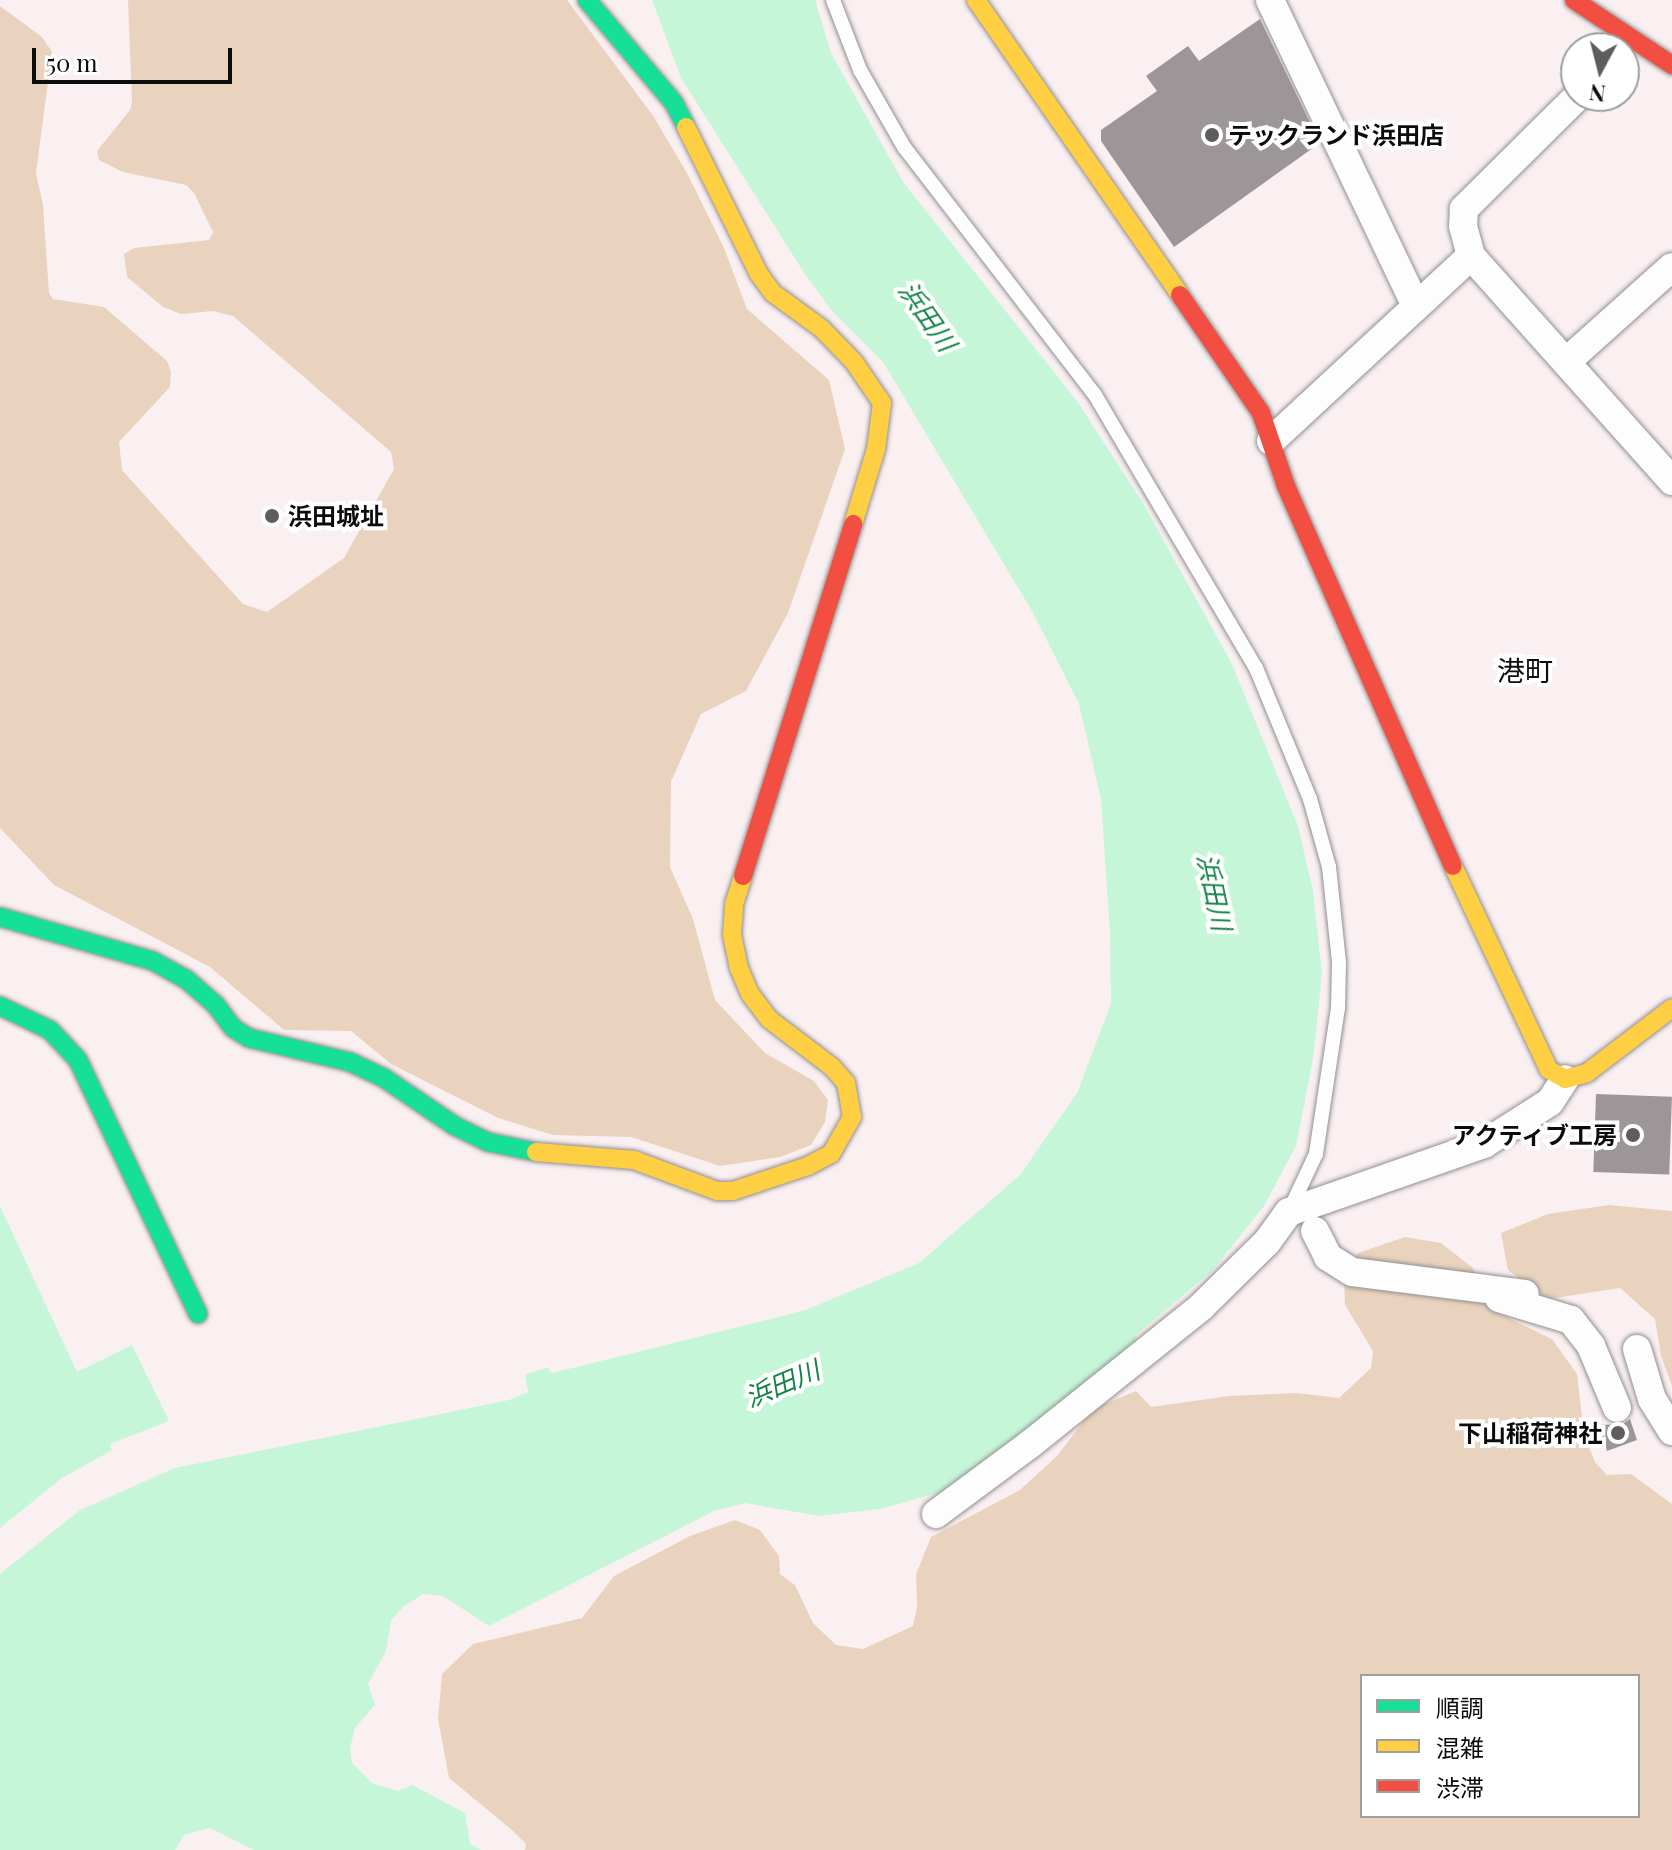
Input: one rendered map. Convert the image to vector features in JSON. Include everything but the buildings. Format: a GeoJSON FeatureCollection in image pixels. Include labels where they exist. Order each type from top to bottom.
{"type":"FeatureCollection","features":[{"type":"Feature","properties":{"kind":"street"},"geometry":{"type":"LineString","coordinates":[[0,917],[153,961],[186,979],[215,1004],[233,1028],[249,1038],[350,1062],[384,1078],[455,1126],[488,1142],[524,1151],[634,1160],[717,1191],[733,1191],[808,1166],[831,1154],[844,1135],[852,1117],[846,1083],[832,1067],[769,1019],[750,994],[739,968],[732,935],[734,904],[876,449],[882,403],[854,362],[822,329],[773,293],[759,274],[746,254],[674,103],[587,0]]}},
{"type":"Feature","properties":{"kind":"street"},"geometry":{"type":"LineString","coordinates":[[976,0],[1261,413],[1286,486],[1474,915],[1538,1051],[1549,1070],[1565,1079]]}},
{"type":"Feature","properties":{"kind":"street"},"geometry":{"type":"LineString","coordinates":[[1270,0],[1415,304]]}},
{"type":"Feature","properties":{"kind":"street"},"geometry":{"type":"LineString","coordinates":[[1574,0],[1612,32]]}},
{"type":"Feature","properties":{"kind":"street"},"geometry":{"type":"LineString","coordinates":[[1640,51],[1672,65]]}},
{"type":"Feature","properties":{"kind":"street"},"geometry":{"type":"LineString","coordinates":[[1562,112],[1464,209],[1463,226],[1471,256],[1672,481]]}},
{"type":"Feature","properties":{"kind":"street"},"geometry":{"type":"LineString","coordinates":[[1271,441],[1415,304],[1471,256]]}},
{"type":"Feature","properties":{"kind":"street"},"geometry":{"type":"LineString","coordinates":[[1566,362],[1672,267]]}},
{"type":"Feature","properties":{"kind":"street"},"geometry":{"type":"LineString","coordinates":[[0,1006],[50,1030],[78,1060],[198,1314]]}},
{"type":"Feature","properties":{"kind":"street"},"geometry":{"type":"LineString","coordinates":[[936,1514],[1029,1445],[1201,1307],[1267,1242],[1289,1212],[1484,1144],[1550,1102],[1565,1079],[1587,1073],[1672,1008]]}},
{"type":"Feature","properties":{"kind":"street"},"geometry":{"type":"LineString","coordinates":[[1315,1231],[1328,1257],[1352,1272],[1525,1294]]}},
{"type":"Feature","properties":{"kind":"street"},"geometry":{"type":"LineString","coordinates":[[1487,1291],[1571,1320],[1591,1346],[1617,1408]]}},
{"type":"Feature","properties":{"kind":"street"},"geometry":{"type":"LineString","coordinates":[[1637,1349],[1652,1399],[1672,1431]]}},
{"type":"Feature","properties":{"kind":"lane"},"geometry":{"type":"LineString","coordinates":[[833,0],[860,70],[904,147],[1095,395],[1256,668],[1310,799],[1331,880],[1339,962],[1338,1008],[1316,1154],[1289,1212]]}},
{"type":"Feature","properties":{"kind":"shaded area"},"geometry":{"type":"Polygon","coordinates":[[[128,0],[567,0],[654,117],[688,175],[724,248],[747,309],[829,380],[845,449],[788,613],[746,691],[701,714],[671,782],[670,867],[693,919],[715,1000],[765,1053],[814,1081],[828,1100],[825,1122],[811,1145],[780,1157],[720,1166],[631,1137],[553,1135],[498,1118],[391,1064],[351,1031],[284,1030],[210,967],[54,885],[0,828],[0,6],[42,37],[52,52],[36,173],[43,205],[49,293],[53,299],[104,307],[167,361],[171,372],[170,387],[119,442],[122,470],[243,604],[267,612],[344,558],[394,469],[391,452],[233,316],[213,311],[181,314],[163,307],[127,277],[124,254],[134,248],[209,240],[213,232],[194,193],[186,185],[123,172],[99,160],[97,151],[130,110],[132,102],[128,0]]]}},
{"type":"Feature","properties":{"kind":"shaded area"},"geometry":{"type":"Polygon","coordinates":[[[1609,1205],[1672,1211],[1672,1386],[1661,1356],[1655,1319],[1620,1288],[1548,1299],[1508,1270],[1501,1233],[1548,1214],[1609,1205]]]}},
{"type":"Feature","properties":{"kind":"shaded area"},"geometry":{"type":"Polygon","coordinates":[[[1405,1237],[1441,1243],[1473,1268],[1492,1310],[1552,1339],[1577,1374],[1584,1434],[1595,1462],[1607,1475],[1631,1474],[1672,1504],[1672,1850],[525,1850],[526,1844],[513,1831],[449,1778],[438,1719],[442,1674],[473,1644],[582,1618],[614,1576],[690,1536],[735,1520],[760,1530],[779,1556],[780,1574],[795,1585],[813,1623],[836,1645],[863,1649],[913,1626],[917,1607],[916,1574],[931,1537],[1020,1490],[1057,1456],[1093,1409],[1136,1391],[1151,1407],[1229,1396],[1297,1393],[1339,1398],[1371,1368],[1373,1351],[1345,1305],[1344,1275],[1358,1253],[1405,1237]]]}},
{"type":"Feature","properties":{"kind":"water","name":"浜田川"},"geometry":{"type":"Polygon","coordinates":[[[652,0],[815,0],[831,53],[903,182],[1077,401],[1143,503],[1232,664],[1298,826],[1313,891],[1322,974],[1313,1059],[1296,1146],[1264,1206],[1212,1271],[1136,1335],[1138,1344],[952,1489],[880,1509],[819,1516],[745,1503],[714,1511],[489,1626],[443,1596],[423,1594],[403,1607],[391,1621],[386,1651],[368,1684],[375,1705],[355,1728],[350,1748],[352,1763],[372,1783],[398,1791],[412,1785],[465,1813],[470,1844],[481,1850],[254,1850],[210,1828],[184,1835],[175,1850],[0,1850],[0,1574],[80,1510],[175,1468],[509,1400],[528,1392],[525,1375],[547,1367],[552,1373],[803,1311],[919,1263],[1020,1175],[1077,1093],[1111,1004],[1110,933],[1101,799],[1079,704],[1032,611],[883,362],[832,311],[803,271],[681,78],[652,0]]]}},
{"type":"Feature","properties":{"kind":"water"},"geometry":{"type":"Polygon","coordinates":[[[0,1206],[77,1372],[132,1345],[169,1421],[110,1444],[112,1450],[62,1478],[0,1528],[0,1206]]]}},
{"type":"Feature","properties":{"kind":"traffic: fast"},"geometry":{"type":"LineString","coordinates":[[587,0],[674,103],[686,127]]}},
{"type":"Feature","properties":{"kind":"traffic: fast"},"geometry":{"type":"LineString","coordinates":[[0,917],[153,961],[186,979],[215,1004],[233,1028],[249,1038],[350,1062],[384,1078],[455,1126],[488,1142],[536,1152]]}},
{"type":"Feature","properties":{"kind":"traffic: fast"},"geometry":{"type":"LineString","coordinates":[[0,1006],[50,1030],[78,1060],[198,1314]]}},
{"type":"Feature","properties":{"kind":"traffic: slow"},"geometry":{"type":"LineString","coordinates":[[976,0],[1180,295]]}},
{"type":"Feature","properties":{"kind":"traffic: slow"},"geometry":{"type":"LineString","coordinates":[[686,127],[759,274],[773,293],[822,329],[854,362],[882,403],[876,449],[853,524]]}},
{"type":"Feature","properties":{"kind":"traffic: slow"},"geometry":{"type":"LineString","coordinates":[[1453,866],[1549,1070],[1565,1079],[1587,1073],[1672,1008]]}},
{"type":"Feature","properties":{"kind":"traffic: slow"},"geometry":{"type":"LineString","coordinates":[[536,1152],[634,1160],[717,1191],[733,1191],[808,1166],[831,1154],[852,1117],[846,1083],[832,1067],[769,1019],[750,994],[739,968],[732,935],[734,904],[743,876]]}},
{"type":"Feature","properties":{"kind":"traffic: jam"},"geometry":{"type":"LineString","coordinates":[[1574,0],[1672,65]]}},
{"type":"Feature","properties":{"kind":"traffic: jam"},"geometry":{"type":"LineString","coordinates":[[1180,295],[1261,413],[1286,486],[1453,866]]}},
{"type":"Feature","properties":{"kind":"traffic: jam"},"geometry":{"type":"LineString","coordinates":[[743,876],[853,524]]}},
{"type":"Feature","properties":{"kind":"place","name":"テックランド浜田店"},"geometry":{"type":"Point","coordinates":[1212,135]}},
{"type":"Feature","properties":{"kind":"place","name":"浜田城址"},"geometry":{"type":"Point","coordinates":[272,516]}},
{"type":"Feature","properties":{"kind":"place","name":"アクティブ工房"},"geometry":{"type":"Point","coordinates":[1633,1135]}},
{"type":"Feature","properties":{"kind":"place","name":"下山稲荷神社"},"geometry":{"type":"Point","coordinates":[1618,1433]}},
{"type":"Feature","properties":{"kind":"district","name":"港町"},"geometry":{"type":"Point","coordinates":[1525,670]}}]}
